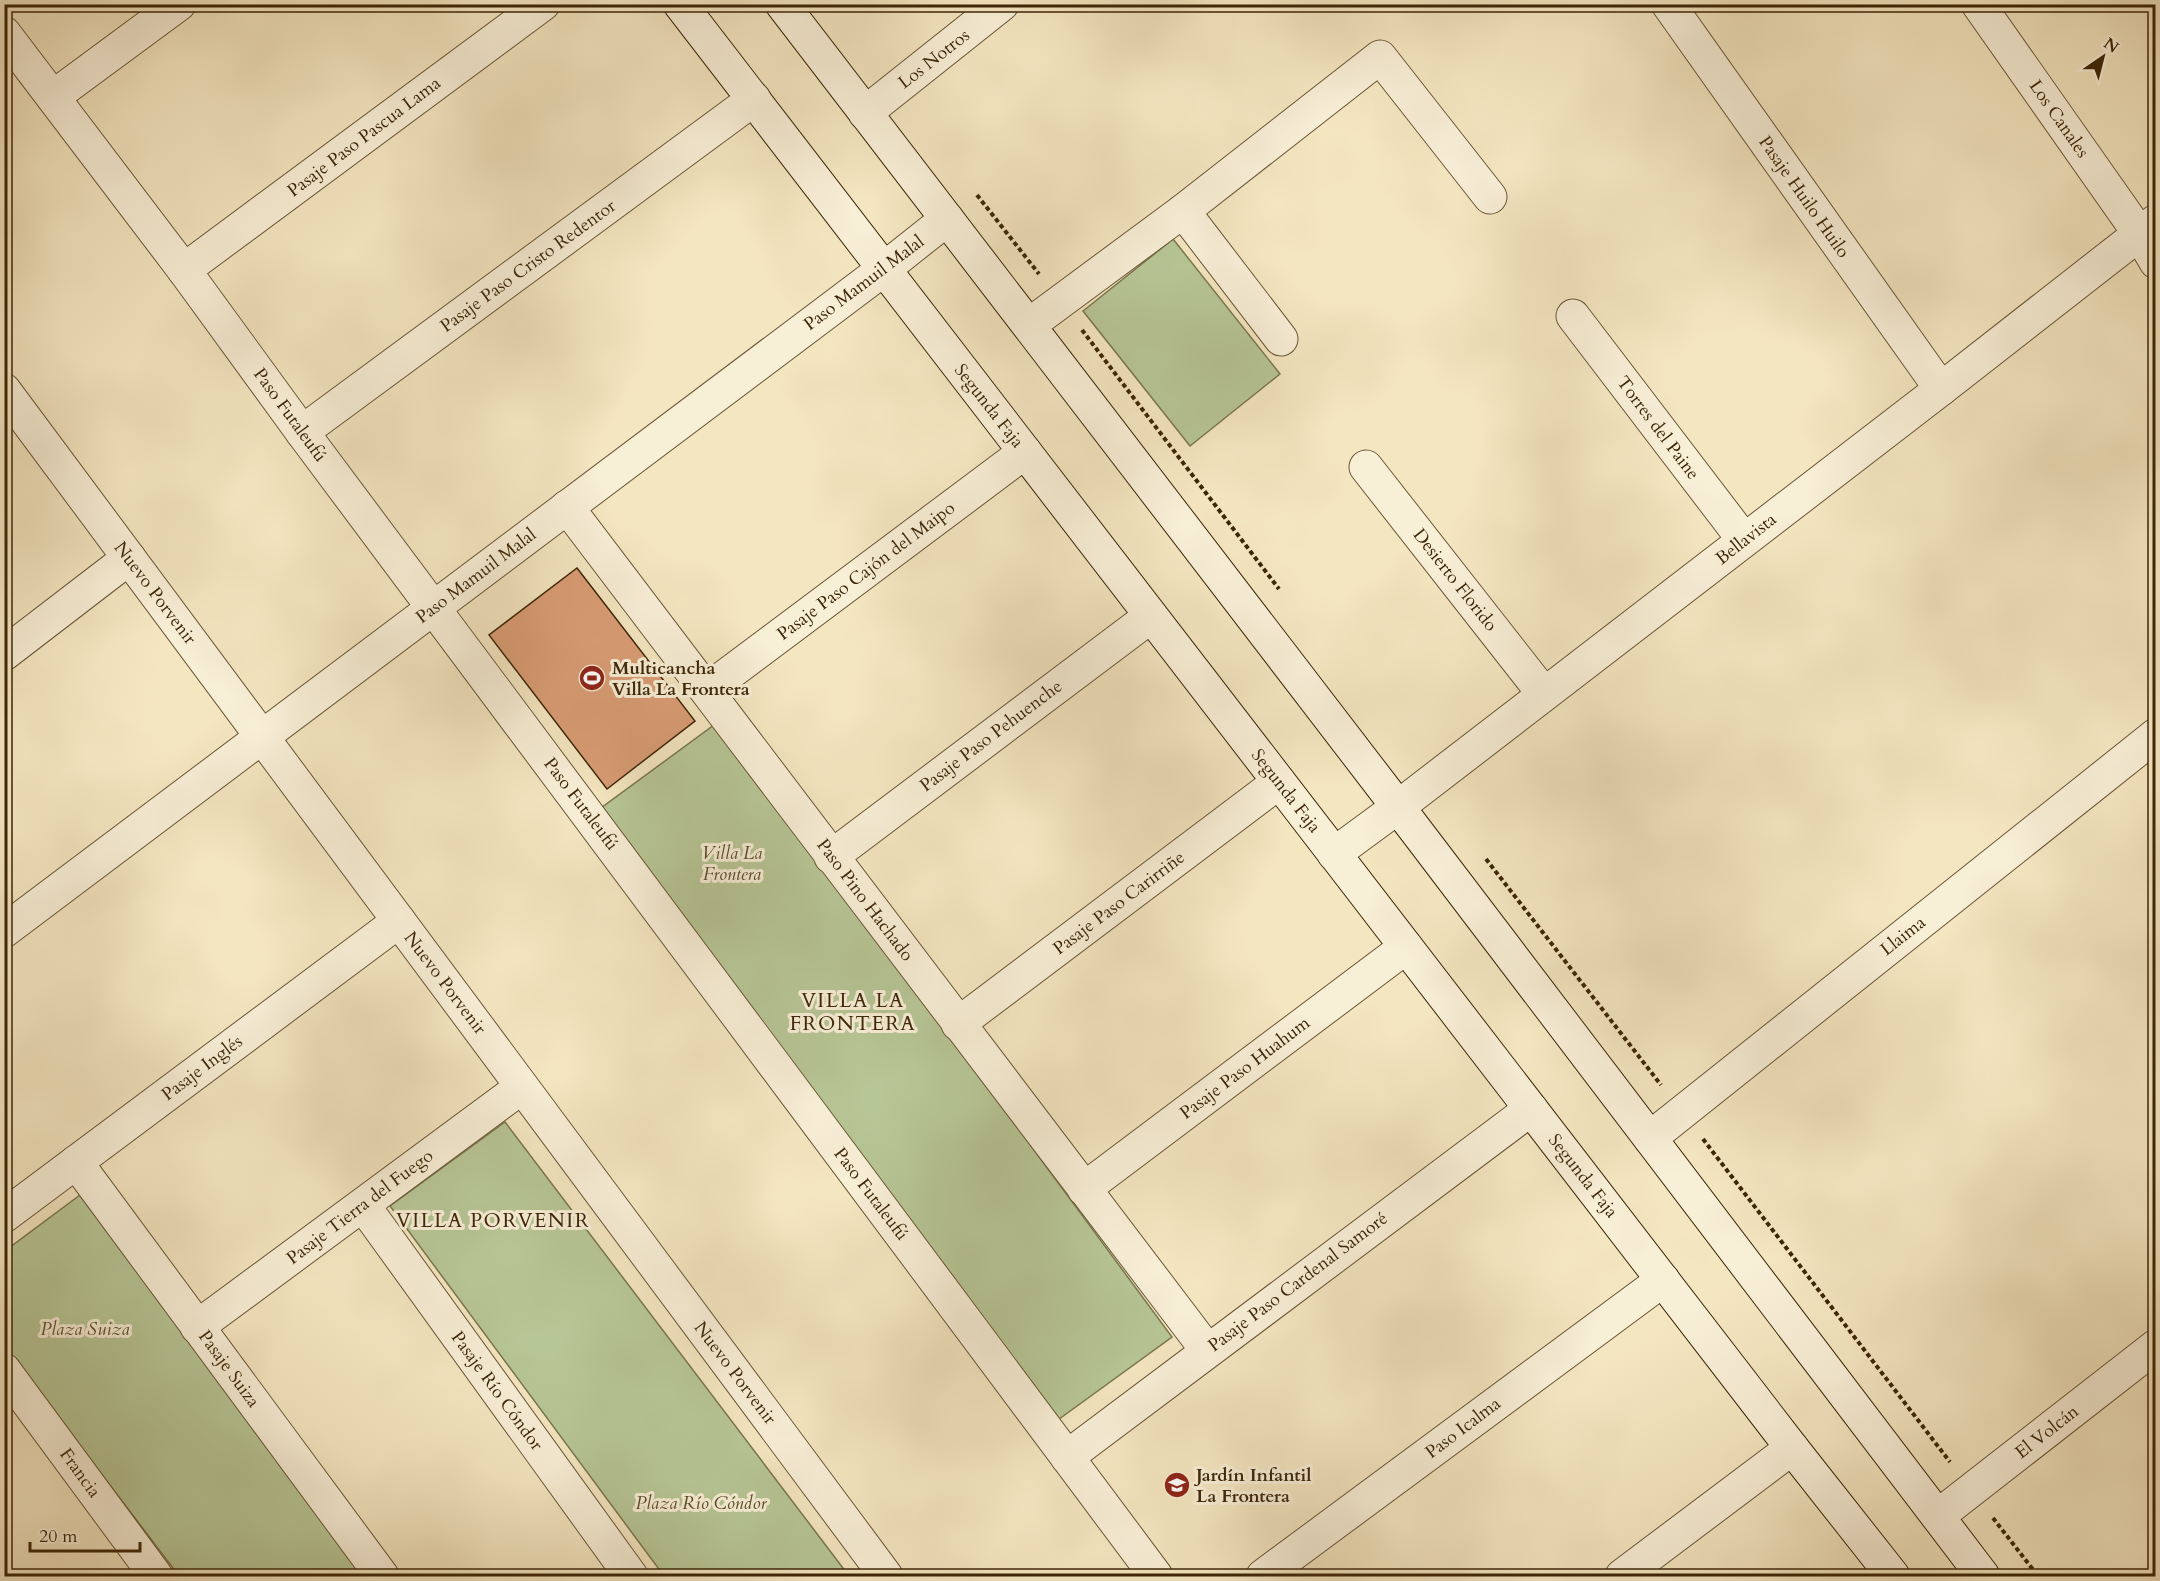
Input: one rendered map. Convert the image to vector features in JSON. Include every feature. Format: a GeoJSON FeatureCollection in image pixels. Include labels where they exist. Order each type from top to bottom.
{"type":"FeatureCollection","features":[{"type":"Feature","properties":{"kind":"street"},"geometry":{"type":"LineString","coordinates":[[52,97],[179,4]]}},
{"type":"Feature","properties":{"kind":"street","name":"Pasaje Paso Pascua Lama"},"geometry":{"type":"LineString","coordinates":[[184,270],[543,4]]}},
{"type":"Feature","properties":{"kind":"street","name":"Segunda Faja"},"geometry":{"type":"LineString","coordinates":[[680,4],[1893,1576]]}},
{"type":"Feature","properties":{"kind":"street"},"geometry":{"type":"LineString","coordinates":[[782,4],[1398,807],[1983,1576]]}},
{"type":"Feature","properties":{"kind":"street","name":"Los Notros"},"geometry":{"type":"LineString","coordinates":[[865,113],[1002,4]]}},
{"type":"Feature","properties":{"kind":"street","name":"Pasaje Huilo Huilo"},"geometry":{"type":"LineString","coordinates":[[1668,4],[1941,389]]}},
{"type":"Feature","properties":{"kind":"street","name":"Los Canales"},"geometry":{"type":"LineString","coordinates":[[1978,4],[2147,227],[2156,262]]}},
{"type":"Feature","properties":{"kind":"street","name":"Paso Futaleufú"},"geometry":{"type":"LineString","coordinates":[[4,33],[184,270],[302,432],[1156,1576]]}},
{"type":"Feature","properties":{"kind":"street"},"geometry":{"type":"LineString","coordinates":[[1029,326],[1183,211],[1380,57],[1490,197]]}},
{"type":"Feature","properties":{"kind":"street","name":"Pasaje Paso Cristo Redentor"},"geometry":{"type":"LineString","coordinates":[[302,432],[754,99]]}},
{"type":"Feature","properties":{"kind":"street"},"geometry":{"type":"LineString","coordinates":[[1183,211],[1281,339]]}},
{"type":"Feature","properties":{"kind":"street","name":"Paso Mamuil Malal"},"geometry":{"type":"LineString","coordinates":[[4,931],[884,269],[947,219]]}},
{"type":"Feature","properties":{"kind":"street","name":"Bellavista"},"geometry":{"type":"LineString","coordinates":[[1334,854],[1941,389],[2147,227]]}},
{"type":"Feature","properties":{"kind":"street","name":"Torres del Paine"},"geometry":{"type":"LineString","coordinates":[[1573,316],[1744,540]]}},
{"type":"Feature","properties":{"kind":"street","name":"Nuevo Porvenir"},"geometry":{"type":"LineString","coordinates":[[4,390],[886,1576]]}},
{"type":"Feature","properties":{"kind":"street","name":"Pasaje Paso Cajón del Maipo"},"geometry":{"type":"LineString","coordinates":[[707,690],[1025,452]]}},
{"type":"Feature","properties":{"kind":"street","name":"Desierto Florido"},"geometry":{"type":"LineString","coordinates":[[1366,467],[1544,694]]}},
{"type":"Feature","properties":{"kind":"street","name":"Paso Pino Hachado"},"geometry":{"type":"LineString","coordinates":[[567,507],[1207,1350]]}},
{"type":"Feature","properties":{"kind":"street"},"geometry":{"type":"LineString","coordinates":[[4,654],[129,558]]}},
{"type":"Feature","properties":{"kind":"street","name":"Pasaje Paso Pehuenche"},"geometry":{"type":"LineString","coordinates":[[831,856],[1151,616]]}},
{"type":"Feature","properties":{"kind":"street","name":"Llaima"},"geometry":{"type":"LineString","coordinates":[[1650,1138],[2156,735]]}},
{"type":"Feature","properties":{"kind":"street","name":"Pasaje Paso Carirriñe"},"geometry":{"type":"LineString","coordinates":[[958,1024],[1279,782]]}},
{"type":"Feature","properties":{"kind":"street","name":"Pasaje Inglés"},"geometry":{"type":"LineString","coordinates":[[4,1216],[399,921]]}},
{"type":"Feature","properties":{"kind":"street","name":"Pasaje Paso Huahum"},"geometry":{"type":"LineString","coordinates":[[1083,1189],[1406,947]]}},
{"type":"Feature","properties":{"kind":"street","name":"Pasaje Tierra del Fuego"},"geometry":{"type":"LineString","coordinates":[[197,1327],[522,1087]]}},
{"type":"Feature","properties":{"kind":"street","name":"Pasaje Paso Cardenal Samoré"},"geometry":{"type":"LineString","coordinates":[[1066,1457],[1531,1109]]}},
{"type":"Feature","properties":{"kind":"street","name":"Pasaje Suiza"},"geometry":{"type":"LineString","coordinates":[[76,1162],[382,1576]]}},
{"type":"Feature","properties":{"kind":"street","name":"Pasaje Río Cóndor"},"geometry":{"type":"LineString","coordinates":[[363,1205],[631,1576]]}},
{"type":"Feature","properties":{"kind":"street","name":"Paso Icalma"},"geometry":{"type":"LineString","coordinates":[[1263,1576],[1663,1280]]}},
{"type":"Feature","properties":{"kind":"street","name":"El Volcán"},"geometry":{"type":"LineString","coordinates":[[1938,1516],[2156,1346]]}},
{"type":"Feature","properties":{"kind":"street","name":"Francia"},"geometry":{"type":"LineString","coordinates":[[4,1370],[156,1576]]}},
{"type":"Feature","properties":{"kind":"street"},"geometry":{"type":"LineString","coordinates":[[1622,1576],[1792,1448]]}},
{"type":"Feature","properties":{"kind":"green space"},"geometry":{"type":"Polygon","coordinates":[[[1173,239],[1280,374],[1190,446],[1083,311],[1173,239]]]}},
{"type":"Feature","properties":{"kind":"green space","name":"Villa La Frontera"},"geometry":{"type":"Polygon","coordinates":[[[718,722],[1172,1337],[1055,1422],[601,808],[718,722]]]}},
{"type":"Feature","properties":{"kind":"green space","name":"Plaza Río Cóndor"},"geometry":{"type":"Polygon","coordinates":[[[505,1122],[849,1576],[664,1576],[390,1206],[505,1122]]]}},
{"type":"Feature","properties":{"kind":"green space","name":"Plaza Suiza"},"geometry":{"type":"Polygon","coordinates":[[[80,1195],[363,1576],[179,1576],[5,1347],[5,1251],[80,1195]]]}},
{"type":"Feature","properties":{"kind":"building","name":"Multicancha Villa La Frontera"},"geometry":{"type":"Polygon","coordinates":[[[577,568],[695,721],[607,789],[489,635],[577,568]]]}},
{"type":"Feature","properties":{"kind":"place","name":"Multicancha Villa La Frontera"},"geometry":{"type":"Point","coordinates":[592,678]}},
{"type":"Feature","properties":{"kind":"place","name":"Jardín Infantil La Frontera"},"geometry":{"type":"Point","coordinates":[1177,1485]}},
{"type":"Feature","properties":{"kind":"district","name":"VILLA LA FRONTERA"},"geometry":{"type":"Point","coordinates":[853,1012]}},
{"type":"Feature","properties":{"kind":"district","name":"VILLA PORVENIR"},"geometry":{"type":"Point","coordinates":[493,1220]}}]}
